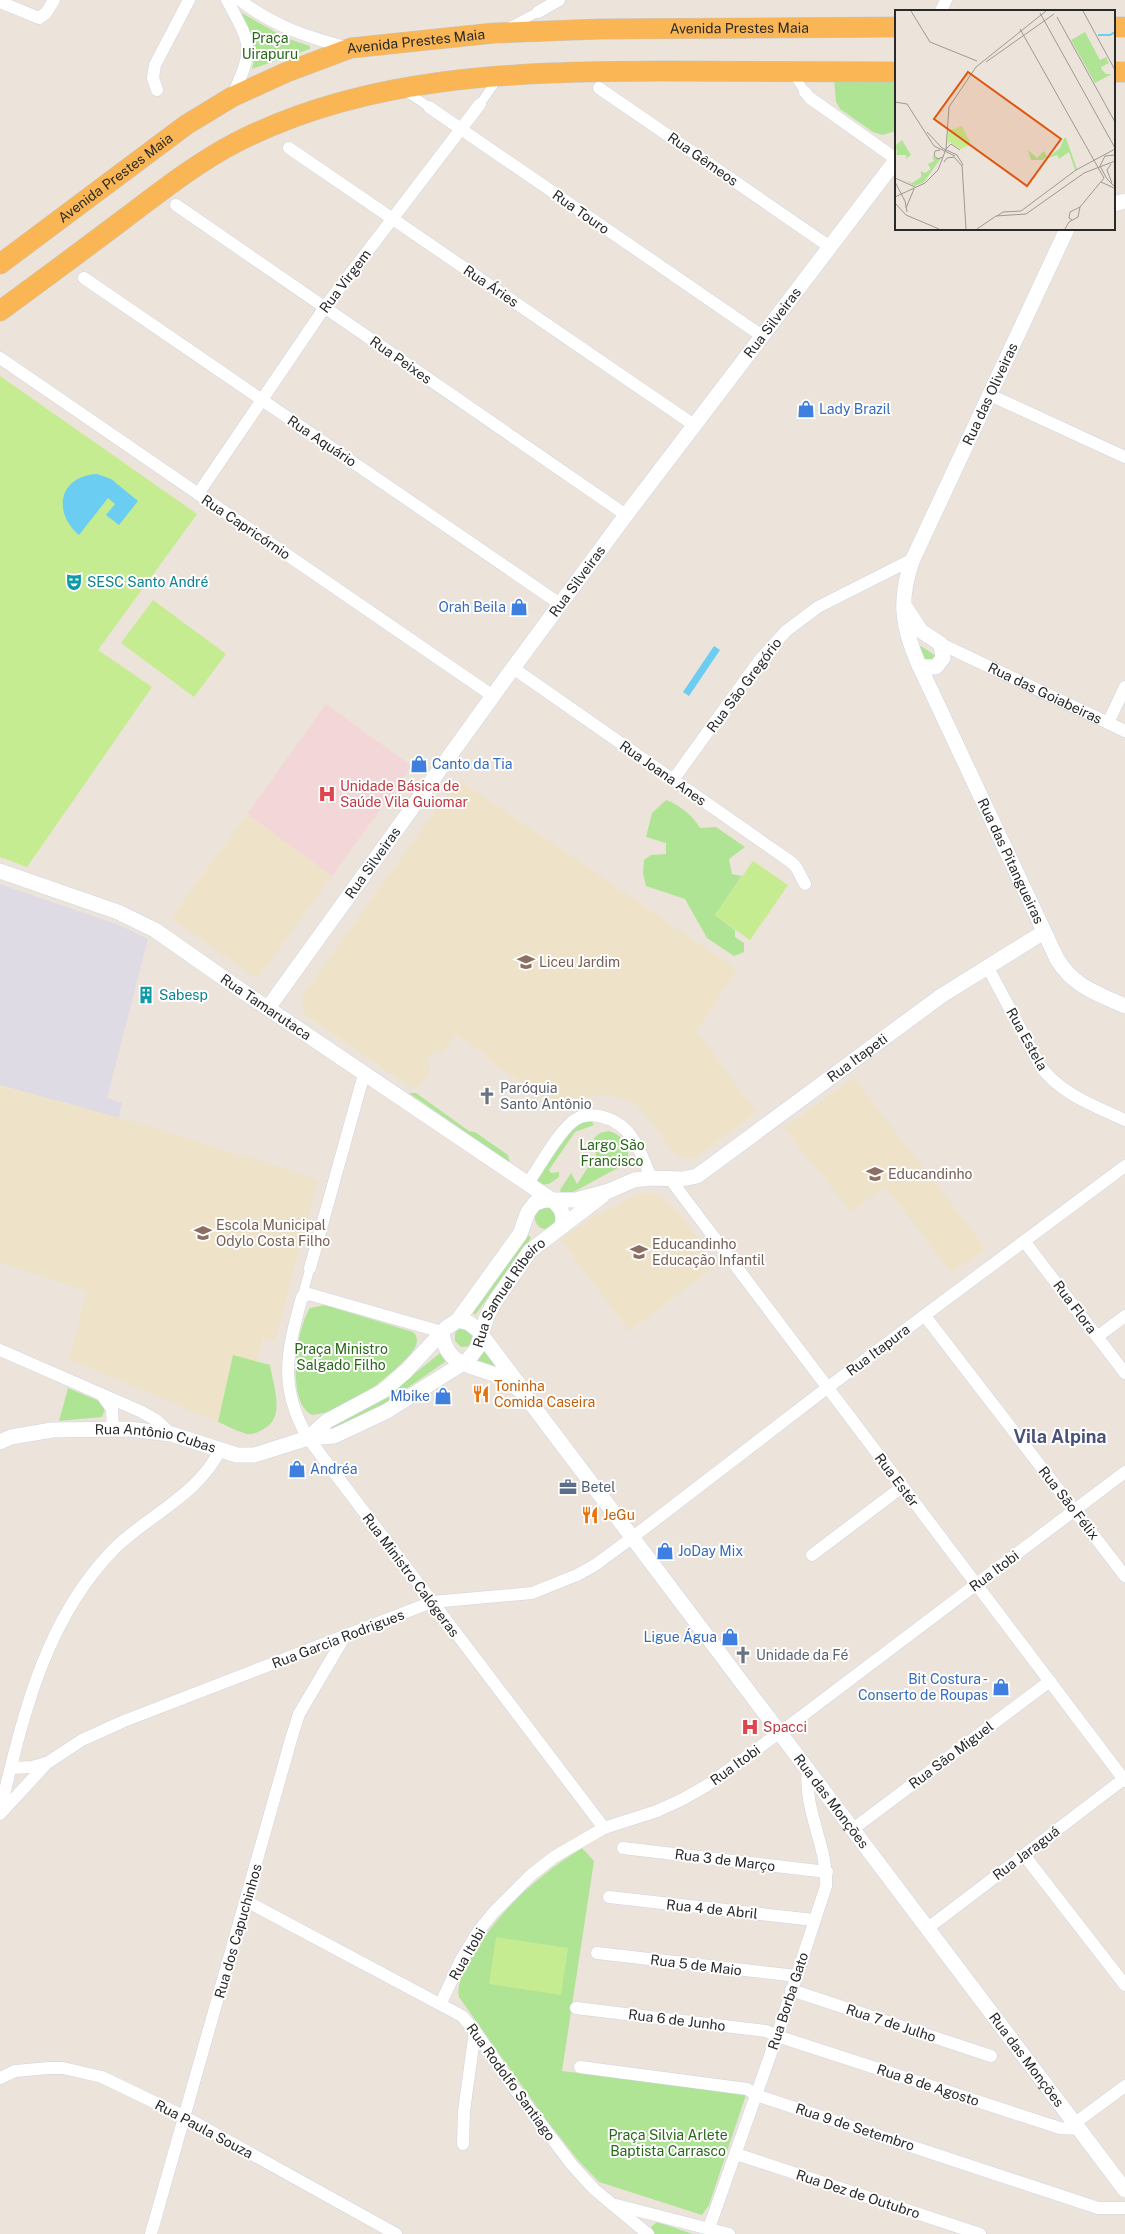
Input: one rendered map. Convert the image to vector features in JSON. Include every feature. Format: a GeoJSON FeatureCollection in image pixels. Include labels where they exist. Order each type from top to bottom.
{"type":"FeatureCollection","features":[{"type":"Feature","properties":{"kind":"highway","name":"Avenida Prestes Maia"},"geometry":{"type":"LineString","coordinates":[[0,264],[160,142],[232,97],[287,72],[351,48],[494,33],[600,30],[895,27]]}},
{"type":"Feature","properties":{"kind":"highway"},"geometry":{"type":"LineString","coordinates":[[0,311],[172,184],[235,143],[320,108],[373,92],[501,74],[576,71],[791,70],[895,72]]}},
{"type":"Feature","properties":{"kind":"street"},"geometry":{"type":"LineString","coordinates":[[157,90],[153,78],[155,65],[189,0]]}},
{"type":"Feature","properties":{"kind":"street"},"geometry":{"type":"LineString","coordinates":[[227,0],[244,33],[249,50],[248,59],[232,97]]}},
{"type":"Feature","properties":{"kind":"street"},"geometry":{"type":"LineString","coordinates":[[240,0],[271,22],[290,31],[308,38],[351,48]]}},
{"type":"Feature","properties":{"kind":"street"},"geometry":{"type":"LineString","coordinates":[[494,33],[538,12],[558,0]]}},
{"type":"Feature","properties":{"kind":"street"},"geometry":{"type":"LineString","coordinates":[[941,10],[946,0]]}},
{"type":"Feature","properties":{"kind":"street"},"geometry":{"type":"LineString","coordinates":[[0,2],[39,18],[43,17],[52,4]]}},
{"type":"Feature","properties":{"kind":"street"},"geometry":{"type":"LineString","coordinates":[[791,70],[810,98],[895,159]]}},
{"type":"Feature","properties":{"kind":"street","name":"Rua Gêmeos"},"geometry":{"type":"LineString","coordinates":[[576,71],[830,247]]}},
{"type":"Feature","properties":{"kind":"street","name":"Rua Virgem"},"geometry":{"type":"LineString","coordinates":[[198,494],[325,307],[480,104],[501,74]]}},
{"type":"Feature","properties":{"kind":"street","name":"Rua Touro"},"geometry":{"type":"LineString","coordinates":[[400,87],[762,336]]}},
{"type":"Feature","properties":{"kind":"street","name":"Rua Áries"},"geometry":{"type":"LineString","coordinates":[[289,148],[694,425]]}},
{"type":"Feature","properties":{"kind":"street","name":"Rua Silveiras"},"geometry":{"type":"LineString","coordinates":[[268,1008],[560,604],[895,161]]}},
{"type":"Feature","properties":{"kind":"street"},"geometry":{"type":"LineString","coordinates":[[1115,204],[1125,201]]}},
{"type":"Feature","properties":{"kind":"street","name":"Rua Peixes"},"geometry":{"type":"LineString","coordinates":[[176,205],[626,515]]}},
{"type":"Feature","properties":{"kind":"street","name":"Rua das Oliveiras"},"geometry":{"type":"LineString","coordinates":[[913,559],[1067,230]]}},
{"type":"Feature","properties":{"kind":"street","name":"Rua Aquário"},"geometry":{"type":"LineString","coordinates":[[84,278],[560,604]]}},
{"type":"Feature","properties":{"kind":"street","name":"Rua Capricórnio"},"geometry":{"type":"LineString","coordinates":[[0,358],[493,696]]}},
{"type":"Feature","properties":{"kind":"street"},"geometry":{"type":"LineString","coordinates":[[990,395],[1125,457]]}},
{"type":"Feature","properties":{"kind":"street","name":"Rua das Pitangueiras"},"geometry":{"type":"LineString","coordinates":[[913,559],[905,582],[903,604],[905,628],[928,686],[1044,932],[1057,959],[1074,981],[1125,1006]]}},
{"type":"Feature","properties":{"kind":"street","name":"Rua São Gregório"},"geometry":{"type":"LineString","coordinates":[[673,780],[759,661],[786,631],[818,607],[913,559]]}},
{"type":"Feature","properties":{"kind":"street"},"geometry":{"type":"LineString","coordinates":[[903,604],[914,623],[935,640],[944,653],[928,686]]}},
{"type":"Feature","properties":{"kind":"street"},"geometry":{"type":"LineString","coordinates":[[935,640],[918,641],[916,658],[924,667],[939,665],[952,657],[965,655]]}},
{"type":"Feature","properties":{"kind":"street","name":"Rua das Goiabeiras"},"geometry":{"type":"LineString","coordinates":[[935,640],[1125,730]]}},
{"type":"Feature","properties":{"kind":"street","name":"Rua Joana Anes"},"geometry":{"type":"LineString","coordinates":[[513,668],[790,862],[796,867],[805,884]]}},
{"type":"Feature","properties":{"kind":"street"},"geometry":{"type":"LineString","coordinates":[[1108,723],[1125,687]]}},
{"type":"Feature","properties":{"kind":"street","name":"Rua Tamarutaca"},"geometry":{"type":"LineString","coordinates":[[0,871],[136,920],[155,930],[364,1074],[552,1200]]}},
{"type":"Feature","properties":{"kind":"street","name":"Rua Itapeti"},"geometry":{"type":"LineString","coordinates":[[670,1179],[690,1178],[705,1171],[941,996],[987,966],[1044,932]]}},
{"type":"Feature","properties":{"kind":"street","name":"Rua Estela"},"geometry":{"type":"LineString","coordinates":[[987,966],[1041,1067],[1050,1079],[1062,1089],[1125,1120]]}},
{"type":"Feature","properties":{"kind":"street","name":"Rua Ministro Calógeras"},"geometry":{"type":"LineString","coordinates":[[364,1074],[289,1349],[288,1375],[293,1410],[308,1438],[604,1828]]}},
{"type":"Feature","properties":{"kind":"street"},"geometry":{"type":"LineString","coordinates":[[521,1180],[566,1127],[578,1118],[595,1115],[614,1120],[632,1135],[651,1178]]}},
{"type":"Feature","properties":{"kind":"street","name":"Rua Itapura"},"geometry":{"type":"LineString","coordinates":[[633,1537],[827,1388],[1125,1166]]}},
{"type":"Feature","properties":{"kind":"street"},"geometry":{"type":"LineString","coordinates":[[552,1200],[576,1200],[609,1191],[634,1180],[651,1178],[670,1179]]}},
{"type":"Feature","properties":{"kind":"street","name":"Rua Estér"},"geometry":{"type":"LineString","coordinates":[[670,1179],[976,1585],[1125,1779]]}},
{"type":"Feature","properties":{"kind":"street","name":"Rua Tamarutaca"},"geometry":{"type":"LineString","coordinates":[[521,1180],[525,1194],[527,1216]]}},
{"type":"Feature","properties":{"kind":"street"},"geometry":{"type":"LineString","coordinates":[[562,1226],[609,1191]]}},
{"type":"Feature","properties":{"kind":"street"},"geometry":{"type":"LineString","coordinates":[[552,1200],[562,1211],[562,1226]]}},
{"type":"Feature","properties":{"kind":"street","name":"Rua Samuel Ribeiro"},"geometry":{"type":"LineString","coordinates":[[458,1320],[520,1234],[527,1216],[540,1201],[552,1200]]}},
{"type":"Feature","properties":{"kind":"street"},"geometry":{"type":"LineString","coordinates":[[527,1216],[531,1230],[536,1235],[547,1237]]}},
{"type":"Feature","properties":{"kind":"street","name":"Rua Samuel Ribeiro"},"geometry":{"type":"LineString","coordinates":[[462,1364],[473,1354],[487,1316],[500,1293],[530,1251],[562,1226]]}},
{"type":"Feature","properties":{"kind":"street","name":"Rua Flora"},"geometry":{"type":"LineString","coordinates":[[1024,1241],[1125,1373]]}},
{"type":"Feature","properties":{"kind":"street"},"geometry":{"type":"LineString","coordinates":[[303,1296],[309,1294],[442,1332],[444,1344],[450,1354],[462,1364]]}},
{"type":"Feature","properties":{"kind":"street","name":"Rua São Félix"},"geometry":{"type":"LineString","coordinates":[[925,1316],[1125,1576]]}},
{"type":"Feature","properties":{"kind":"street"},"geometry":{"type":"LineString","coordinates":[[1097,1337],[1125,1316]]}},
{"type":"Feature","properties":{"kind":"street"},"geometry":{"type":"LineString","coordinates":[[458,1320],[469,1323],[481,1334]]}},
{"type":"Feature","properties":{"kind":"street","name":"Rua Antônio Cubas"},"geometry":{"type":"LineString","coordinates":[[308,1438],[327,1421],[383,1391],[406,1371],[442,1332],[458,1320]]}},
{"type":"Feature","properties":{"kind":"street","name":"Rua das Monções"},"geometry":{"type":"LineString","coordinates":[[481,1334],[518,1382],[524,1394],[1125,2190]]}},
{"type":"Feature","properties":{"kind":"street"},"geometry":{"type":"LineString","coordinates":[[0,1350],[142,1412],[156,1420],[171,1434]]}},
{"type":"Feature","properties":{"kind":"street","name":"Rua Antônio Cubas"},"geometry":{"type":"LineString","coordinates":[[0,1442],[11,1437],[52,1430],[114,1429],[171,1434],[237,1455],[250,1455],[308,1438],[334,1436],[364,1423],[462,1364]]}},
{"type":"Feature","properties":{"kind":"street","name":"Rua das Monções"},"geometry":{"type":"LineString","coordinates":[[462,1364],[505,1379],[524,1394]]}},
{"type":"Feature","properties":{"kind":"street"},"geometry":{"type":"LineString","coordinates":[[101,1393],[112,1409],[114,1429]]}},
{"type":"Feature","properties":{"kind":"street"},"geometry":{"type":"LineString","coordinates":[[0,1813],[30,1693],[47,1650],[72,1604],[100,1566],[115,1549],[142,1525],[198,1482],[213,1466],[220,1450]]}},
{"type":"Feature","properties":{"kind":"street","name":"Rua Itobi"},"geometry":{"type":"LineString","coordinates":[[441,2003],[461,1960],[480,1929],[494,1912],[531,1875],[560,1853],[604,1828],[657,1810],[681,1800],[706,1786],[1125,1472]]}},
{"type":"Feature","properties":{"kind":"street"},"geometry":{"type":"LineString","coordinates":[[812,1555],[902,1487]]}},
{"type":"Feature","properties":{"kind":"street","name":"Rua Garcia Rodrigues"},"geometry":{"type":"LineString","coordinates":[[0,1813],[47,1763],[82,1740],[124,1721],[432,1602],[519,1595],[552,1587],[595,1565],[633,1537]]}},
{"type":"Feature","properties":{"kind":"street","name":"Rua dos Capuchinhos"},"geometry":{"type":"LineString","coordinates":[[151,2234],[299,1714],[345,1636]]}},
{"type":"Feature","properties":{"kind":"street","name":"Rua São Miguel"},"geometry":{"type":"LineString","coordinates":[[853,1829],[1050,1681]]}},
{"type":"Feature","properties":{"kind":"street","name":"Rua Garcia Rodrigues"},"geometry":{"type":"LineString","coordinates":[[11,1768],[32,1767],[47,1763]]}},
{"type":"Feature","properties":{"kind":"street","name":"Rua Borba Gato"},"geometry":{"type":"LineString","coordinates":[[710,2228],[777,2036],[826,1886],[827,1872],[822,1847],[807,1795],[808,1769]]}},
{"type":"Feature","properties":{"kind":"street","name":"Rua Jaraguá"},"geometry":{"type":"LineString","coordinates":[[928,1928],[1125,1779]]}},
{"type":"Feature","properties":{"kind":"street","name":"Rua 3 de Março"},"geometry":{"type":"LineString","coordinates":[[623,1848],[827,1872]]}},
{"type":"Feature","properties":{"kind":"street"},"geometry":{"type":"LineString","coordinates":[[1024,1855],[1125,1985]]}},
{"type":"Feature","properties":{"kind":"street","name":"Rua 4 de Abril"},"geometry":{"type":"LineString","coordinates":[[609,1897],[814,1920]]}},
{"type":"Feature","properties":{"kind":"street","name":"Rua Rodolfo Santiago"},"geometry":{"type":"LineString","coordinates":[[246,1901],[441,2003],[462,2016],[475,2031],[514,2088],[572,2165],[594,2189],[613,2205],[710,2228],[729,2234]]}},
{"type":"Feature","properties":{"kind":"street","name":"Rua 5 de Maio"},"geometry":{"type":"LineString","coordinates":[[597,1953],[796,1976]]}},
{"type":"Feature","properties":{"kind":"street","name":"Rua 7 de Julho"},"geometry":{"type":"LineString","coordinates":[[791,1990],[991,2056]]}},
{"type":"Feature","properties":{"kind":"street","name":"Rua 6 de Junho"},"geometry":{"type":"LineString","coordinates":[[576,2008],[766,2031],[777,2036]]}},
{"type":"Feature","properties":{"kind":"street"},"geometry":{"type":"LineString","coordinates":[[464,2144],[464,2111],[475,2031]]}},
{"type":"Feature","properties":{"kind":"street","name":"Rua 8 de Agosto"},"geometry":{"type":"LineString","coordinates":[[777,2036],[1060,2128],[1077,2126]]}},
{"type":"Feature","properties":{"kind":"street","name":"Rua 9 de Setembro"},"geometry":{"type":"LineString","coordinates":[[580,2067],[747,2089],[756,2094],[1098,2208],[1125,2208]]}},
{"type":"Feature","properties":{"kind":"street","name":"Rua Paula Souza"},"geometry":{"type":"LineString","coordinates":[[0,2078],[15,2072],[49,2068],[78,2071],[102,2077],[185,2117],[396,2234]]}},
{"type":"Feature","properties":{"kind":"street"},"geometry":{"type":"LineString","coordinates":[[1077,2126],[1125,2086]]}},
{"type":"Feature","properties":{"kind":"street","name":"Rua Dez de Outubro"},"geometry":{"type":"LineString","coordinates":[[736,2154],[980,2234]]}},
{"type":"Feature","properties":{"kind":"street"},"geometry":{"type":"LineString","coordinates":[[613,2205],[648,2234]]}},
{"type":"Feature","properties":{"kind":"shaded area","name":"Unidade Básica de Saúde Vila Guiomar"},"geometry":{"type":"Polygon","coordinates":[[[326,704],[412,766],[332,876],[247,814],[326,704]]]}},
{"type":"Feature","properties":{"kind":"shaded area","name":"Liceu Jardim"},"geometry":{"type":"Polygon","coordinates":[[[458,779],[737,969],[697,1031],[757,1112],[697,1157],[692,1159],[676,1156],[638,1106],[626,1100],[607,1095],[595,1095],[581,1098],[560,1110],[485,1057],[486,1055],[456,1035],[444,1052],[436,1051],[429,1055],[427,1063],[431,1070],[420,1087],[412,1088],[305,1015],[301,997],[458,779]]]}},
{"type":"Feature","properties":{"kind":"shaded area"},"geometry":{"type":"Polygon","coordinates":[[[247,814],[332,876],[259,977],[255,978],[171,918],[247,814]]]}},
{"type":"Feature","properties":{"kind":"shaded area"},"geometry":{"type":"Polygon","coordinates":[[[0,884],[119,925],[148,939],[107,1098],[122,1103],[119,1118],[0,1085],[0,884]]]}},
{"type":"Feature","properties":{"kind":"shaded area","name":"Educandinho"},"geometry":{"type":"Polygon","coordinates":[[[854,1078],[986,1249],[951,1273],[886,1187],[851,1212],[784,1128],[854,1078]]]}},
{"type":"Feature","properties":{"kind":"shaded area","name":"Escola Municipal Odylo Costa Filho"},"geometry":{"type":"Polygon","coordinates":[[[0,1085],[131,1121],[318,1179],[275,1341],[263,1338],[257,1362],[233,1356],[218,1422],[69,1359],[87,1291],[0,1262],[0,1085]]]}},
{"type":"Feature","properties":{"kind":"shaded area","name":"Educandinho Educação Infantil"},"geometry":{"type":"Polygon","coordinates":[[[648,1193],[660,1196],[678,1212],[717,1265],[630,1331],[560,1239],[591,1219],[634,1196],[648,1193]]]}},
{"type":"Feature","properties":{"kind":"green space","name":"Praça Uirapuru"},"geometry":{"type":"Polygon","coordinates":[[[240,12],[286,38],[310,46],[310,49],[252,69],[255,50],[253,38],[240,12]]]}},
{"type":"Feature","properties":{"kind":"green space"},"geometry":{"type":"Polygon","coordinates":[[[834,78],[895,78],[895,131],[882,135],[873,132],[840,109],[836,102],[834,78]]]}},
{"type":"Feature","properties":{"kind":"green space","name":"SESC Santo André"},"geometry":{"type":"Polygon","coordinates":[[[0,376],[197,514],[98,650],[152,687],[27,867],[0,857],[0,376]]]}},
{"type":"Feature","properties":{"kind":"green space"},"geometry":{"type":"Polygon","coordinates":[[[153,600],[226,654],[194,697],[121,643],[153,600]]]}},
{"type":"Feature","properties":{"kind":"green space"},"geometry":{"type":"Polygon","coordinates":[[[921,646],[936,656],[932,661],[923,662],[919,648],[921,646]]]}},
{"type":"Feature","properties":{"kind":"green space"},"geometry":{"type":"Polygon","coordinates":[[[666,800],[685,811],[700,828],[716,827],[745,847],[729,859],[732,874],[742,876],[715,915],[735,930],[735,937],[744,943],[744,952],[734,956],[707,938],[685,899],[646,886],[643,873],[644,860],[651,855],[666,854],[666,843],[646,837],[652,813],[666,800]]]}},
{"type":"Feature","properties":{"kind":"green space"},"geometry":{"type":"Polygon","coordinates":[[[753,861],[788,885],[750,940],[715,915],[753,861]]]}},
{"type":"Feature","properties":{"kind":"green space"},"geometry":{"type":"Polygon","coordinates":[[[409,1093],[416,1093],[469,1131],[475,1132],[508,1155],[510,1163],[409,1093]]]}},
{"type":"Feature","properties":{"kind":"green space","name":"Largo São Francisco"},"geometry":{"type":"Polygon","coordinates":[[[585,1121],[592,1122],[594,1125],[575,1132],[549,1170],[551,1173],[559,1172],[559,1177],[549,1184],[540,1185],[536,1181],[572,1127],[585,1121]]]}},
{"type":"Feature","properties":{"kind":"green space","name":"Largo São Francisco"},"geometry":{"type":"Polygon","coordinates":[[[608,1131],[618,1135],[626,1143],[628,1153],[625,1164],[566,1196],[561,1194],[560,1190],[571,1173],[577,1184],[596,1155],[594,1138],[600,1133],[608,1131]]]}},
{"type":"Feature","properties":{"kind":"green space"},"geometry":{"type":"Polygon","coordinates":[[[546,1207],[554,1210],[557,1218],[554,1226],[546,1229],[538,1226],[535,1218],[538,1210],[546,1207]]]}},
{"type":"Feature","properties":{"kind":"green space"},"geometry":{"type":"Polygon","coordinates":[[[528,1235],[531,1238],[475,1315],[473,1313],[528,1235]]]}},
{"type":"Feature","properties":{"kind":"green space","name":"Praça Ministro Salgado Filho"},"geometry":{"type":"Polygon","coordinates":[[[325,1305],[413,1332],[416,1335],[417,1342],[407,1358],[376,1386],[351,1402],[338,1408],[312,1415],[304,1408],[299,1396],[296,1381],[296,1364],[301,1332],[305,1318],[310,1308],[325,1305]]]}},
{"type":"Feature","properties":{"kind":"green space"},"geometry":{"type":"Polygon","coordinates":[[[461,1327],[475,1333],[471,1346],[461,1347],[455,1341],[455,1333],[461,1327]]]}},
{"type":"Feature","properties":{"kind":"green space"},"geometry":{"type":"Polygon","coordinates":[[[483,1350],[485,1350],[501,1370],[476,1362],[483,1350]]]}},
{"type":"Feature","properties":{"kind":"green space"},"geometry":{"type":"Polygon","coordinates":[[[440,1353],[445,1359],[445,1362],[384,1404],[331,1429],[330,1427],[381,1401],[440,1353]]]}},
{"type":"Feature","properties":{"kind":"green space"},"geometry":{"type":"Polygon","coordinates":[[[233,1355],[270,1365],[275,1392],[276,1410],[270,1425],[253,1434],[244,1433],[218,1422],[233,1355]]]}},
{"type":"Feature","properties":{"kind":"green space"},"geometry":{"type":"Polygon","coordinates":[[[68,1388],[99,1401],[105,1409],[102,1417],[59,1421],[68,1388]]]}},
{"type":"Feature","properties":{"kind":"green space","name":"Praça Silvia Arlete Baptista Carrasco"},"geometry":{"type":"Polygon","coordinates":[[[582,1848],[594,1861],[562,2071],[745,2093],[746,2095],[709,2205],[702,2215],[599,2182],[577,2159],[544,2117],[459,1997],[458,1992],[460,1982],[471,1958],[506,1910],[534,1883],[582,1848]]]}},
{"type":"Feature","properties":{"kind":"green space"},"geometry":{"type":"Polygon","coordinates":[[[496,1937],[568,1948],[561,1995],[489,1984],[496,1937]]]}},
{"type":"Feature","properties":{"kind":"green space"},"geometry":{"type":"Polygon","coordinates":[[[657,2222],[693,2234],[655,2234],[651,2227],[657,2222]]]}},
{"type":"Feature","properties":{"kind":"water"},"geometry":{"type":"Polygon","coordinates":[[[97,474],[111,479],[138,501],[119,525],[106,515],[115,504],[108,498],[79,535],[70,526],[65,516],[63,506],[64,497],[67,488],[74,481],[84,476],[97,474]]]}},
{"type":"Feature","properties":{"kind":"water"},"geometry":{"type":"Polygon","coordinates":[[[714,646],[720,650],[689,696],[683,692],[714,646]]]}},
{"type":"Feature","properties":{"kind":"place","name":"Lady Brazil"},"geometry":{"type":"Point","coordinates":[806,409]}},
{"type":"Feature","properties":{"kind":"place","name":"SESC Santo André"},"geometry":{"type":"Point","coordinates":[74,582]}},
{"type":"Feature","properties":{"kind":"place","name":"Orah Beila"},"geometry":{"type":"Point","coordinates":[519,607]}},
{"type":"Feature","properties":{"kind":"place","name":"Canto da Tia"},"geometry":{"type":"Point","coordinates":[419,764]}},
{"type":"Feature","properties":{"kind":"place","name":"Unidade Básica de Saúde Vila Guiomar"},"geometry":{"type":"Point","coordinates":[327,794]}},
{"type":"Feature","properties":{"kind":"place","name":"Liceu Jardim"},"geometry":{"type":"Point","coordinates":[526,962]}},
{"type":"Feature","properties":{"kind":"place","name":"Sabesp"},"geometry":{"type":"Point","coordinates":[146,995]}},
{"type":"Feature","properties":{"kind":"place","name":"Paróquia Santo Antônio"},"geometry":{"type":"Point","coordinates":[487,1096]}},
{"type":"Feature","properties":{"kind":"place","name":"Educandinho"},"geometry":{"type":"Point","coordinates":[875,1174]}},
{"type":"Feature","properties":{"kind":"place","name":"Escola Municipal Odylo Costa Filho"},"geometry":{"type":"Point","coordinates":[203,1233]}},
{"type":"Feature","properties":{"kind":"place","name":"Educandinho Educação Infantil"},"geometry":{"type":"Point","coordinates":[639,1252]}},
{"type":"Feature","properties":{"kind":"place","name":"Toninha Comida Caseira"},"geometry":{"type":"Point","coordinates":[481,1394]}},
{"type":"Feature","properties":{"kind":"place","name":"Mbike"},"geometry":{"type":"Point","coordinates":[443,1396]}},
{"type":"Feature","properties":{"kind":"place","name":"Andréa"},"geometry":{"type":"Point","coordinates":[297,1469]}},
{"type":"Feature","properties":{"kind":"place","name":"Betel"},"geometry":{"type":"Point","coordinates":[568,1487]}},
{"type":"Feature","properties":{"kind":"place","name":"JeGu"},"geometry":{"type":"Point","coordinates":[590,1515]}},
{"type":"Feature","properties":{"kind":"place","name":"JoDay Mix"},"geometry":{"type":"Point","coordinates":[665,1551]}},
{"type":"Feature","properties":{"kind":"place","name":"Ligue Água"},"geometry":{"type":"Point","coordinates":[730,1637]}},
{"type":"Feature","properties":{"kind":"place","name":"Unidade da Fé"},"geometry":{"type":"Point","coordinates":[743,1655]}},
{"type":"Feature","properties":{"kind":"place","name":"Bit Costura - Conserto de Roupas"},"geometry":{"type":"Point","coordinates":[1001,1687]}},
{"type":"Feature","properties":{"kind":"place","name":"Spacci"},"geometry":{"type":"Point","coordinates":[750,1727]}},
{"type":"Feature","properties":{"kind":"district","name":"Vila Alpina"},"geometry":{"type":"Point","coordinates":[1060,1436]}}]}
